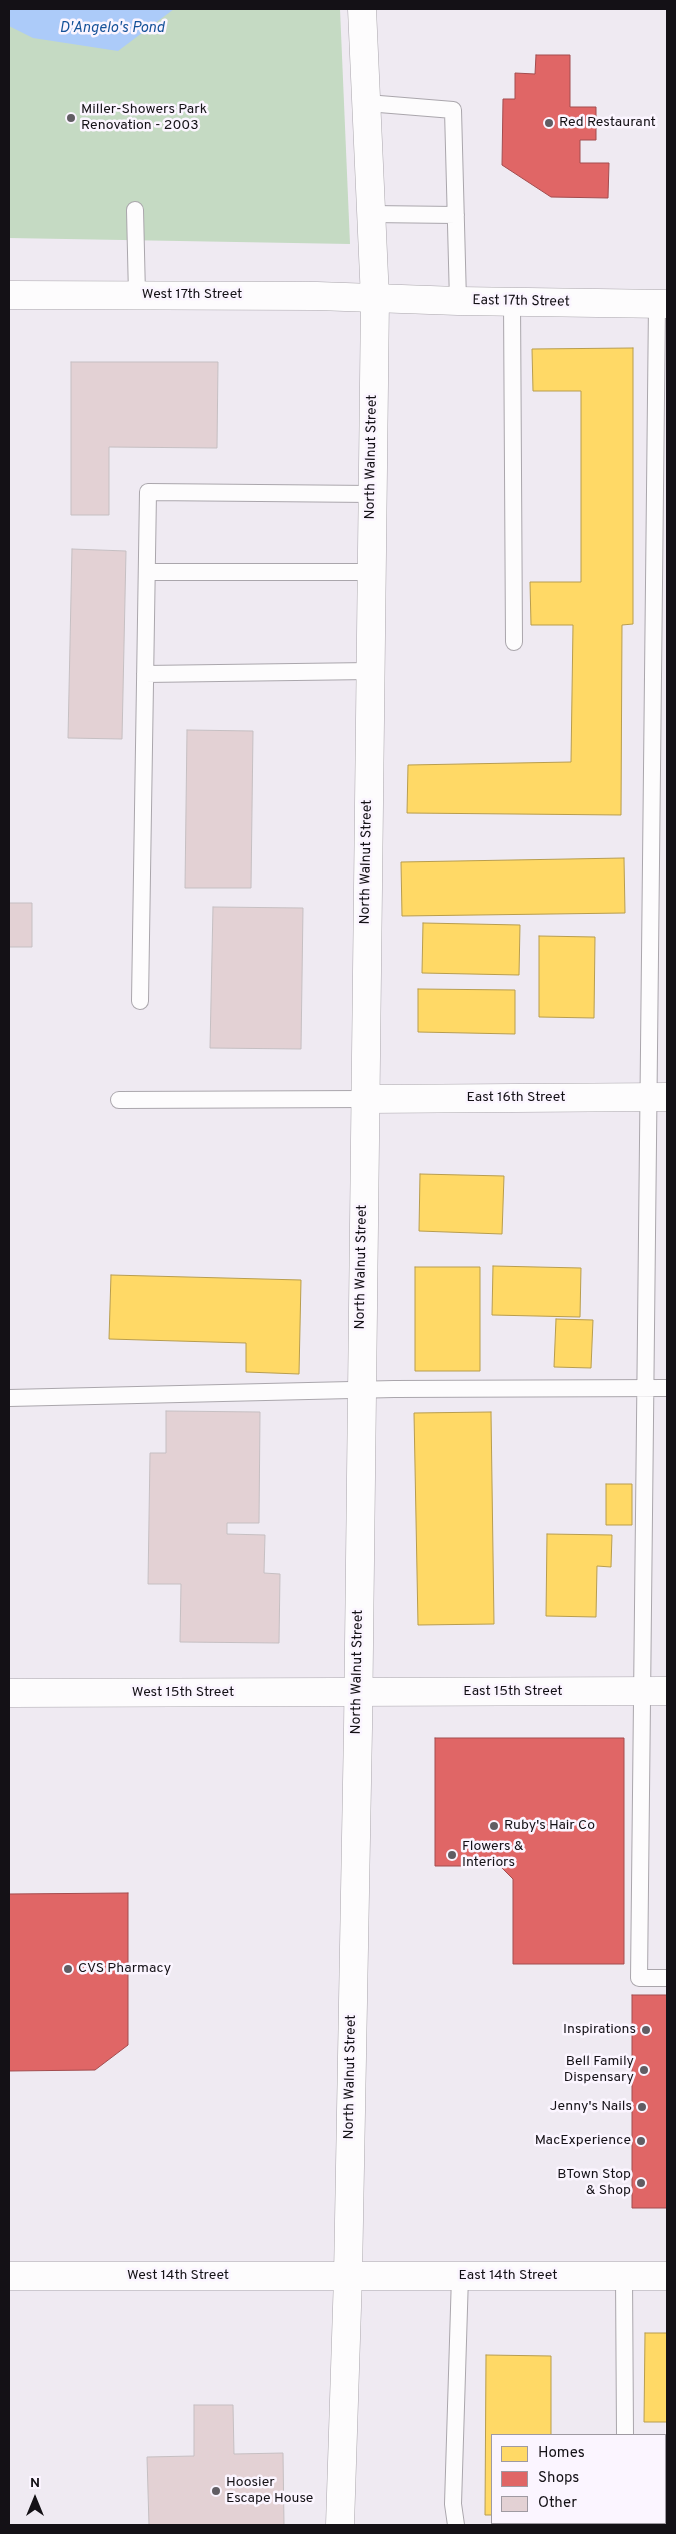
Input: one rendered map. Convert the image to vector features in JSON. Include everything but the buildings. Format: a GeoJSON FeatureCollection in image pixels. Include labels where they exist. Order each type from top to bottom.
{"type":"FeatureCollection","features":[{"type":"Feature","properties":{"kind":"main road","name":"North Walnut Street"},"geometry":{"type":"LineString","coordinates":[[340,2525],[348,2276],[358,1692],[374,299],[362,9]]}},
{"type":"Feature","properties":{"kind":"main road","name":"West 17th Street"},"geometry":{"type":"LineString","coordinates":[[9,294],[317,296],[374,299]]}},
{"type":"Feature","properties":{"kind":"main road","name":"East 17th Street"},"geometry":{"type":"LineString","coordinates":[[374,299],[458,302],[662,304]]}},
{"type":"Feature","properties":{"kind":"main road","name":"East 16th Street"},"geometry":{"type":"LineString","coordinates":[[364,1099],[657,1097]]}},
{"type":"Feature","properties":{"kind":"main road","name":"East 15th Street"},"geometry":{"type":"LineString","coordinates":[[358,1692],[655,1691]]}},
{"type":"Feature","properties":{"kind":"main road","name":"West 15th Street"},"geometry":{"type":"LineString","coordinates":[[9,1693],[358,1692]]}},
{"type":"Feature","properties":{"kind":"main road","name":"West 14th Street"},"geometry":{"type":"LineString","coordinates":[[9,2276],[348,2276]]}},
{"type":"Feature","properties":{"kind":"main road","name":"East 14th Street"},"geometry":{"type":"LineString","coordinates":[[348,2276],[667,2276]]}},
{"type":"Feature","properties":{"kind":"lane"},"geometry":{"type":"LineString","coordinates":[[367,103],[454,110],[458,302]]}},
{"type":"Feature","properties":{"kind":"lane"},"geometry":{"type":"LineString","coordinates":[[135,210],[137,295]]}},
{"type":"Feature","properties":{"kind":"lane"},"geometry":{"type":"LineString","coordinates":[[370,214],[456,215]]}},
{"type":"Feature","properties":{"kind":"lane"},"geometry":{"type":"LineString","coordinates":[[512,302],[514,642]]}},
{"type":"Feature","properties":{"kind":"lane"},"geometry":{"type":"LineString","coordinates":[[662,304],[657,1097],[646,1388],[655,1691],[639,1978],[667,1978]]}},
{"type":"Feature","properties":{"kind":"lane"},"geometry":{"type":"LineString","coordinates":[[140,1001],[148,492],[372,494]]}},
{"type":"Feature","properties":{"kind":"lane"},"geometry":{"type":"LineString","coordinates":[[147,572],[371,572]]}},
{"type":"Feature","properties":{"kind":"lane"},"geometry":{"type":"LineString","coordinates":[[145,674],[370,671]]}},
{"type":"Feature","properties":{"kind":"lane"},"geometry":{"type":"LineString","coordinates":[[119,1100],[364,1099]]}},
{"type":"Feature","properties":{"kind":"lane"},"geometry":{"type":"LineString","coordinates":[[15,1398],[360,1390],[667,1388]]}},
{"type":"Feature","properties":{"kind":"lane"},"geometry":{"type":"LineString","coordinates":[[456,2525],[454,2504],[460,2276]]}},
{"type":"Feature","properties":{"kind":"lane"},"geometry":{"type":"LineString","coordinates":[[624,2276],[625,2434]]}},
{"type":"Feature","properties":{"kind":"green space"},"geometry":{"type":"Polygon","coordinates":[[[9,9],[340,9],[350,244],[9,238],[9,9]]]}},
{"type":"Feature","properties":{"kind":"water","name":"D'Angelo's Pond"},"geometry":{"type":"Polygon","coordinates":[[[9,9],[174,9],[118,51],[33,38],[9,26],[9,9]]]}},
{"type":"Feature","properties":{"kind":"place","name":"Miller-Showers Park Renovation - 2003"},"geometry":{"type":"Point","coordinates":[71,118]}},
{"type":"Feature","properties":{"kind":"place","name":"Red Restaurant"},"geometry":{"type":"Point","coordinates":[549,123]}},
{"type":"Feature","properties":{"kind":"place","name":"Ruby's Hair Co"},"geometry":{"type":"Point","coordinates":[494,1826]}},
{"type":"Feature","properties":{"kind":"place","name":"Flowers & Interiors"},"geometry":{"type":"Point","coordinates":[452,1855]}},
{"type":"Feature","properties":{"kind":"place","name":"CVS Pharmacy"},"geometry":{"type":"Point","coordinates":[68,1969]}},
{"type":"Feature","properties":{"kind":"place","name":"Inspirations"},"geometry":{"type":"Point","coordinates":[646,2030]}},
{"type":"Feature","properties":{"kind":"place","name":"Bell Family Dispensary"},"geometry":{"type":"Point","coordinates":[644,2070]}},
{"type":"Feature","properties":{"kind":"place","name":"Jenny's Nails"},"geometry":{"type":"Point","coordinates":[642,2107]}},
{"type":"Feature","properties":{"kind":"place","name":"MacExperience"},"geometry":{"type":"Point","coordinates":[641,2141]}},
{"type":"Feature","properties":{"kind":"place","name":"BTown Stop & Shop"},"geometry":{"type":"Point","coordinates":[641,2183]}},
{"type":"Feature","properties":{"kind":"place","name":"Hoosier Escape House"},"geometry":{"type":"Point","coordinates":[216,2491]}}]}
